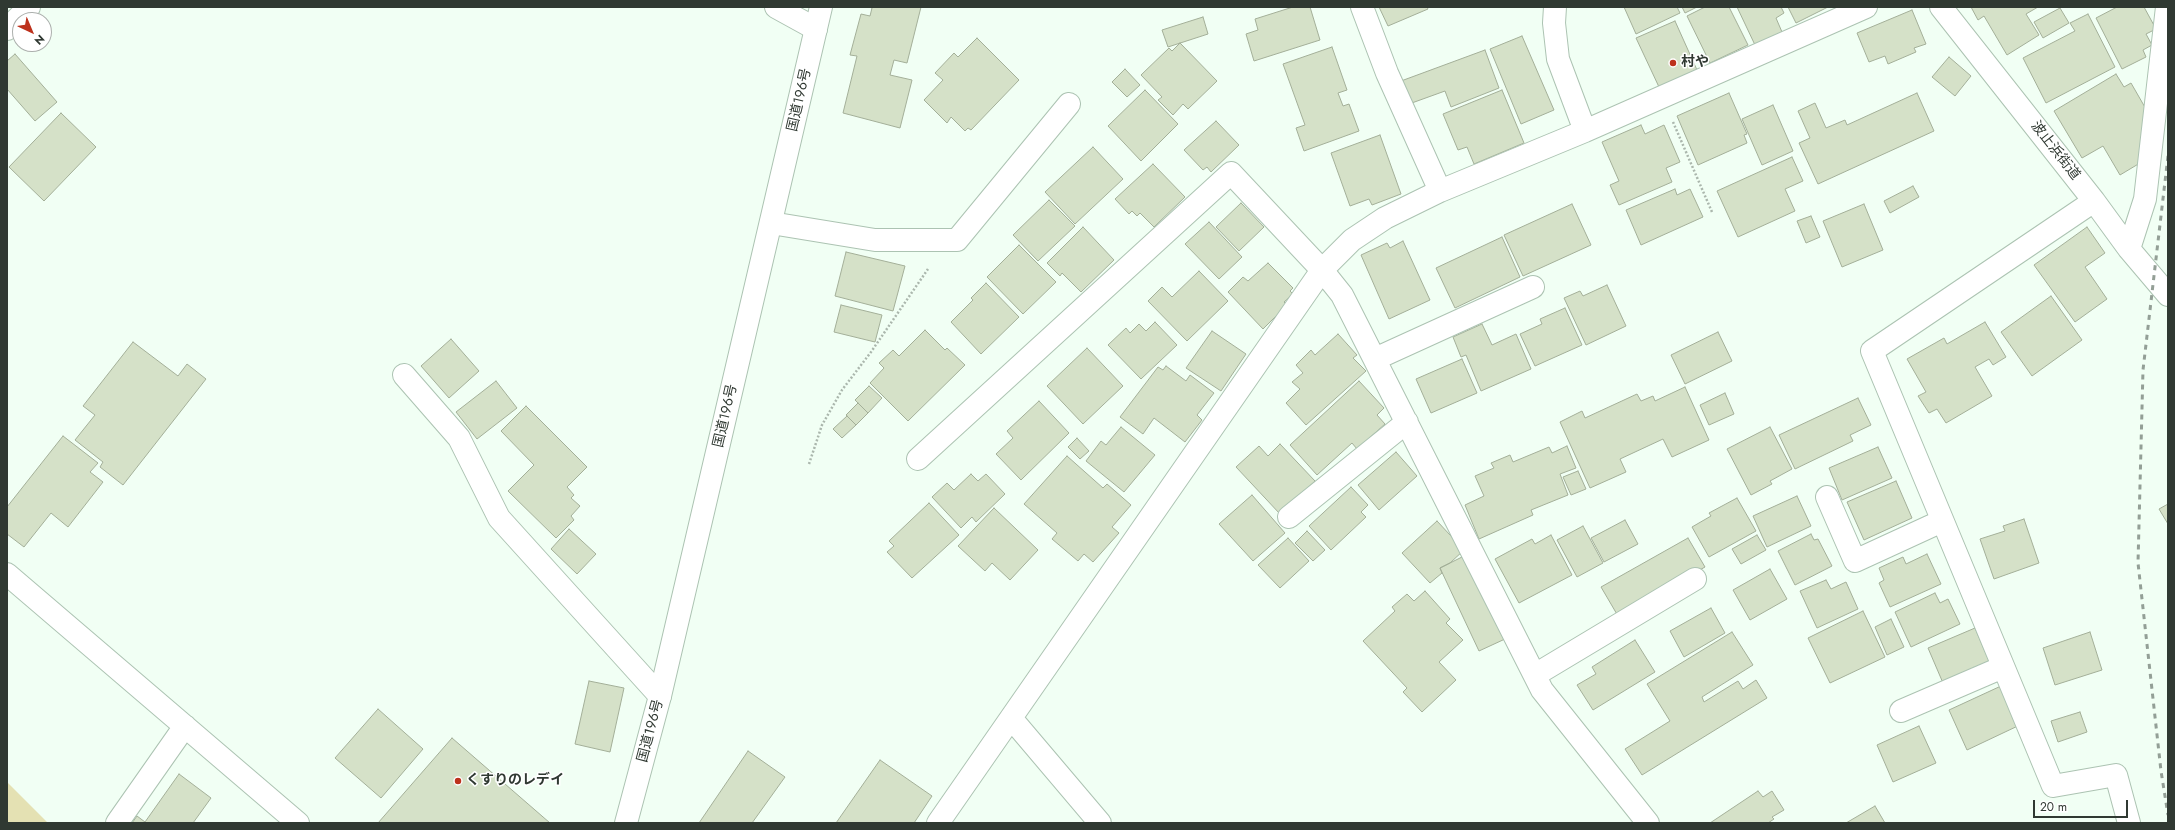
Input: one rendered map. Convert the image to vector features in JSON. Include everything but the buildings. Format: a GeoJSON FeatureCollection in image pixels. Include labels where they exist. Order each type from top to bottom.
{"type":"FeatureCollection","features":[{"type":"Feature","properties":{"kind":"main road"},"geometry":{"type":"LineString","coordinates":[[7,29],[29,7]]}},
{"type":"Feature","properties":{"kind":"main road"},"geometry":{"type":"LineString","coordinates":[[776,7],[816,29]]}},
{"type":"Feature","properties":{"kind":"main road","name":"国道196号"},"geometry":{"type":"LineString","coordinates":[[626,823],[660,696],[821,7]]}},
{"type":"Feature","properties":{"kind":"main road"},"geometry":{"type":"LineString","coordinates":[[1362,7],[1387,73],[1440,192]]}},
{"type":"Feature","properties":{"kind":"main road"},"geometry":{"type":"LineString","coordinates":[[1555,7],[1554,22],[1558,59],[1585,131]]}},
{"type":"Feature","properties":{"kind":"main road"},"geometry":{"type":"LineString","coordinates":[[938,823],[1322,270],[1352,240],[1385,218],[1440,192],[1585,131],[1866,7]]}},
{"type":"Feature","properties":{"kind":"main road","name":"波止浜街道"},"geometry":{"type":"LineString","coordinates":[[1941,7],[2094,201],[2129,249],[2168,295]]}},
{"type":"Feature","properties":{"kind":"main road"},"geometry":{"type":"LineString","coordinates":[[2129,249],[2145,199],[2167,7]]}},
{"type":"Feature","properties":{"kind":"main road"},"geometry":{"type":"LineString","coordinates":[[771,223],[875,240],[957,240],[1069,104]]}},
{"type":"Feature","properties":{"kind":"main road"},"geometry":{"type":"LineString","coordinates":[[918,459],[1231,173],[1322,270],[1342,295],[1542,690],[1648,823]]}},
{"type":"Feature","properties":{"kind":"main road"},"geometry":{"type":"LineString","coordinates":[[2094,201],[1872,351],[2053,786],[2116,775],[2129,823]]}},
{"type":"Feature","properties":{"kind":"main road"},"geometry":{"type":"LineString","coordinates":[[1375,359],[1533,287]]}},
{"type":"Feature","properties":{"kind":"main road"},"geometry":{"type":"LineString","coordinates":[[404,375],[459,438],[499,518],[660,696]]}},
{"type":"Feature","properties":{"kind":"main road"},"geometry":{"type":"LineString","coordinates":[[1289,517],[1407,422]]}},
{"type":"Feature","properties":{"kind":"main road"},"geometry":{"type":"LineString","coordinates":[[1827,497],[1855,561],[1942,521]]}},
{"type":"Feature","properties":{"kind":"main road"},"geometry":{"type":"LineString","coordinates":[[7,574],[298,823]]}},
{"type":"Feature","properties":{"kind":"main road"},"geometry":{"type":"LineString","coordinates":[[1534,675],[1695,579]]}},
{"type":"Feature","properties":{"kind":"main road"},"geometry":{"type":"LineString","coordinates":[[1901,711],[2003,667]]}},
{"type":"Feature","properties":{"kind":"main road"},"geometry":{"type":"LineString","coordinates":[[1011,718],[1100,823]]}},
{"type":"Feature","properties":{"kind":"main road"},"geometry":{"type":"LineString","coordinates":[[116,823],[185,726]]}},
{"type":"Feature","properties":{"kind":"path"},"geometry":{"type":"LineString","coordinates":[[1662,97],[1712,212]]}},
{"type":"Feature","properties":{"kind":"path"},"geometry":{"type":"LineString","coordinates":[[809,464],[822,426],[842,390],[948,241]]}},
{"type":"Feature","properties":{"kind":"shaded area"},"geometry":{"type":"Polygon","coordinates":[[[7,782],[48,823],[7,823],[7,782]]]}},
{"type":"Feature","properties":{"kind":"railway"},"geometry":{"type":"LineString","coordinates":[[2168,156],[2143,370],[2138,563],[2161,771],[2168,815]]}},
{"type":"Feature","properties":{"kind":"place","name":"村や"},"geometry":{"type":"Point","coordinates":[1673,63]}},
{"type":"Feature","properties":{"kind":"place","name":"くすりのレデイ"},"geometry":{"type":"Point","coordinates":[458,781]}}]}
